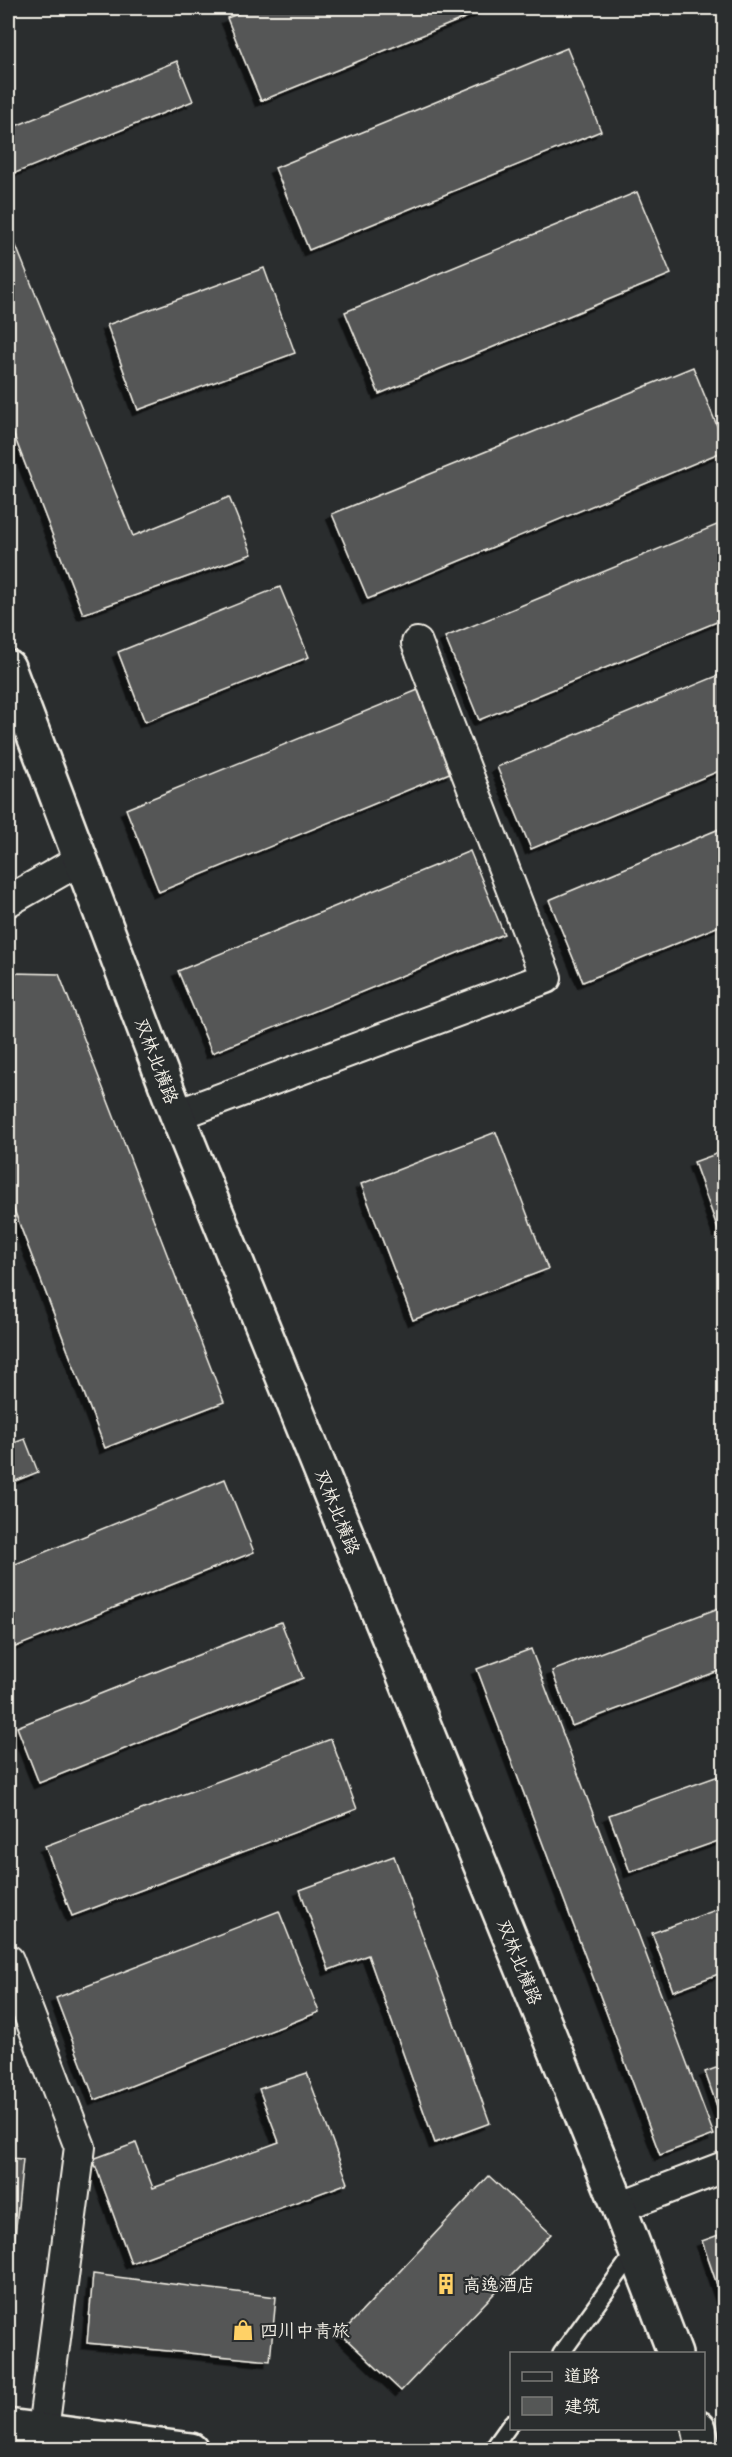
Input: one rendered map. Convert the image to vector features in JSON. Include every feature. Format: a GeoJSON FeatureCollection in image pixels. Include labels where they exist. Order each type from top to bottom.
{"type":"FeatureCollection","features":[{"type":"Feature","properties":{"kind":"street"},"geometry":{"type":"LineString","coordinates":[[177,1115],[546,978],[417,643]]}},
{"type":"Feature","properties":{"kind":"street","name":"双林北横路"},"geometry":{"type":"LineString","coordinates":[[8,667],[177,1115],[619,2207],[674,2352]]}},
{"type":"Feature","properties":{"kind":"street"},"geometry":{"type":"LineString","coordinates":[[8,901],[80,860]]}},
{"type":"Feature","properties":{"kind":"street"},"geometry":{"type":"LineString","coordinates":[[8,1960],[80,2147],[44,2430]]}},
{"type":"Feature","properties":{"kind":"street"},"geometry":{"type":"LineString","coordinates":[[619,2207],[724,2167]]}},
{"type":"Feature","properties":{"kind":"street"},"geometry":{"type":"LineString","coordinates":[[8,2426],[191,2450]]}},
{"type":"Feature","properties":{"kind":"street"},"geometry":{"type":"LineString","coordinates":[[699,2430],[704,2450]]}},
{"type":"Feature","properties":{"kind":"lane"},"geometry":{"type":"LineString","coordinates":[[562,2352],[636,2250]]}},
{"type":"Feature","properties":{"kind":"lane"},"geometry":{"type":"LineString","coordinates":[[492,2450],[510,2425]]}},
{"type":"Feature","properties":{"kind":"building"},"geometry":{"type":"Polygon","coordinates":[[[253,8],[489,8],[261,101],[227,18],[253,8]]]}},
{"type":"Feature","properties":{"kind":"building"},"geometry":{"type":"Polygon","coordinates":[[[567,48],[601,131],[309,250],[275,168],[567,48]]]}},
{"type":"Feature","properties":{"kind":"building"},"geometry":{"type":"Polygon","coordinates":[[[177,61],[193,101],[8,176],[8,129],[177,61]]]}},
{"type":"Feature","properties":{"kind":"building"},"geometry":{"type":"Polygon","coordinates":[[[637,192],[671,274],[379,394],[345,312],[637,192]]]}},
{"type":"Feature","properties":{"kind":"building"},"geometry":{"type":"Polygon","coordinates":[[[8,226],[133,536],[229,497],[252,554],[83,614],[8,420],[8,226]]]}},
{"type":"Feature","properties":{"kind":"building"},"geometry":{"type":"Polygon","coordinates":[[[264,268],[295,353],[138,410],[107,325],[264,268]]]}},
{"type":"Feature","properties":{"kind":"building"},"geometry":{"type":"Polygon","coordinates":[[[693,367],[724,443],[724,451],[368,599],[332,514],[693,367]]]}},
{"type":"Feature","properties":{"kind":"building"},"geometry":{"type":"Polygon","coordinates":[[[724,522],[724,619],[479,720],[445,637],[724,522]]]}},
{"type":"Feature","properties":{"kind":"building"},"geometry":{"type":"Polygon","coordinates":[[[280,587],[309,657],[145,722],[118,652],[280,587]]]}},
{"type":"Feature","properties":{"kind":"building"},"geometry":{"type":"Polygon","coordinates":[[[724,673],[724,769],[531,849],[497,767],[724,673]]]}},
{"type":"Feature","properties":{"kind":"building"},"geometry":{"type":"Polygon","coordinates":[[[418,690],[452,772],[159,892],[126,809],[418,690]]]}},
{"type":"Feature","properties":{"kind":"building"},"geometry":{"type":"Polygon","coordinates":[[[724,827],[724,924],[583,982],[549,900],[724,827]]]}},
{"type":"Feature","properties":{"kind":"building"},"geometry":{"type":"Polygon","coordinates":[[[470,851],[504,934],[212,1053],[178,971],[470,851]]]}},
{"type":"Feature","properties":{"kind":"building"},"geometry":{"type":"Polygon","coordinates":[[[13,973],[59,974],[224,1402],[105,1448],[8,1194],[8,975],[13,973]]]}},
{"type":"Feature","properties":{"kind":"building"},"geometry":{"type":"Polygon","coordinates":[[[496,1132],[548,1269],[413,1320],[361,1184],[496,1132]]]}},
{"type":"Feature","properties":{"kind":"building"},"geometry":{"type":"Polygon","coordinates":[[[724,1151],[724,1230],[719,1232],[694,1162],[724,1151]]]}},
{"type":"Feature","properties":{"kind":"building"},"geometry":{"type":"Polygon","coordinates":[[[25,1439],[38,1472],[8,1484],[8,1445],[25,1439]]]}},
{"type":"Feature","properties":{"kind":"building"},"geometry":{"type":"Polygon","coordinates":[[[225,1479],[254,1552],[8,1650],[8,1567],[225,1479]]]}},
{"type":"Feature","properties":{"kind":"building"},"geometry":{"type":"Polygon","coordinates":[[[724,1606],[724,1669],[572,1726],[552,1671],[724,1606]]]}},
{"type":"Feature","properties":{"kind":"building"},"geometry":{"type":"Polygon","coordinates":[[[281,1622],[303,1678],[39,1783],[17,1727],[281,1622]]]}},
{"type":"Feature","properties":{"kind":"building"},"geometry":{"type":"Polygon","coordinates":[[[531,1649],[714,2135],[660,2155],[477,1669],[531,1649]]]}},
{"type":"Feature","properties":{"kind":"building"},"geometry":{"type":"Polygon","coordinates":[[[331,1739],[357,1809],[72,1916],[45,1846],[331,1739]]]}},
{"type":"Feature","properties":{"kind":"building"},"geometry":{"type":"Polygon","coordinates":[[[724,1774],[724,1839],[630,1872],[609,1815],[724,1774]]]}},
{"type":"Feature","properties":{"kind":"building"},"geometry":{"type":"Polygon","coordinates":[[[394,1856],[490,2123],[435,2143],[368,1955],[329,1970],[300,1890],[394,1856]]]}},
{"type":"Feature","properties":{"kind":"building"},"geometry":{"type":"Polygon","coordinates":[[[724,1907],[724,1972],[673,1991],[652,1933],[724,1907]]]}},
{"type":"Feature","properties":{"kind":"building"},"geometry":{"type":"Polygon","coordinates":[[[279,1911],[319,2012],[95,2100],[56,1998],[279,1911]]]}},
{"type":"Feature","properties":{"kind":"building"},"geometry":{"type":"Polygon","coordinates":[[[724,2065],[724,2126],[705,2072],[724,2065]]]}},
{"type":"Feature","properties":{"kind":"building"},"geometry":{"type":"Polygon","coordinates":[[[307,2073],[348,2183],[131,2263],[93,2159],[136,2143],[153,2188],[279,2142],[259,2089],[307,2073]]]}},
{"type":"Feature","properties":{"kind":"building"},"geometry":{"type":"Polygon","coordinates":[[[8,2158],[23,2159],[8,2305],[8,2158]]]}},
{"type":"Feature","properties":{"kind":"building","name":"高逸酒店"},"geometry":{"type":"Polygon","coordinates":[[[489,2176],[551,2234],[401,2391],[341,2334],[489,2176]]]}},
{"type":"Feature","properties":{"kind":"building"},"geometry":{"type":"Polygon","coordinates":[[[724,2233],[724,2305],[702,2241],[724,2233]]]}},
{"type":"Feature","properties":{"kind":"building"},"geometry":{"type":"Polygon","coordinates":[[[93,2274],[276,2297],[270,2361],[87,2343],[93,2274]]]}},
{"type":"Feature","properties":{"kind":"place","name":"高逸酒店"},"geometry":{"type":"Point","coordinates":[446,2284]}},
{"type":"Feature","properties":{"kind":"place","name":"四川中青旅"},"geometry":{"type":"Point","coordinates":[243,2330]}}]}
